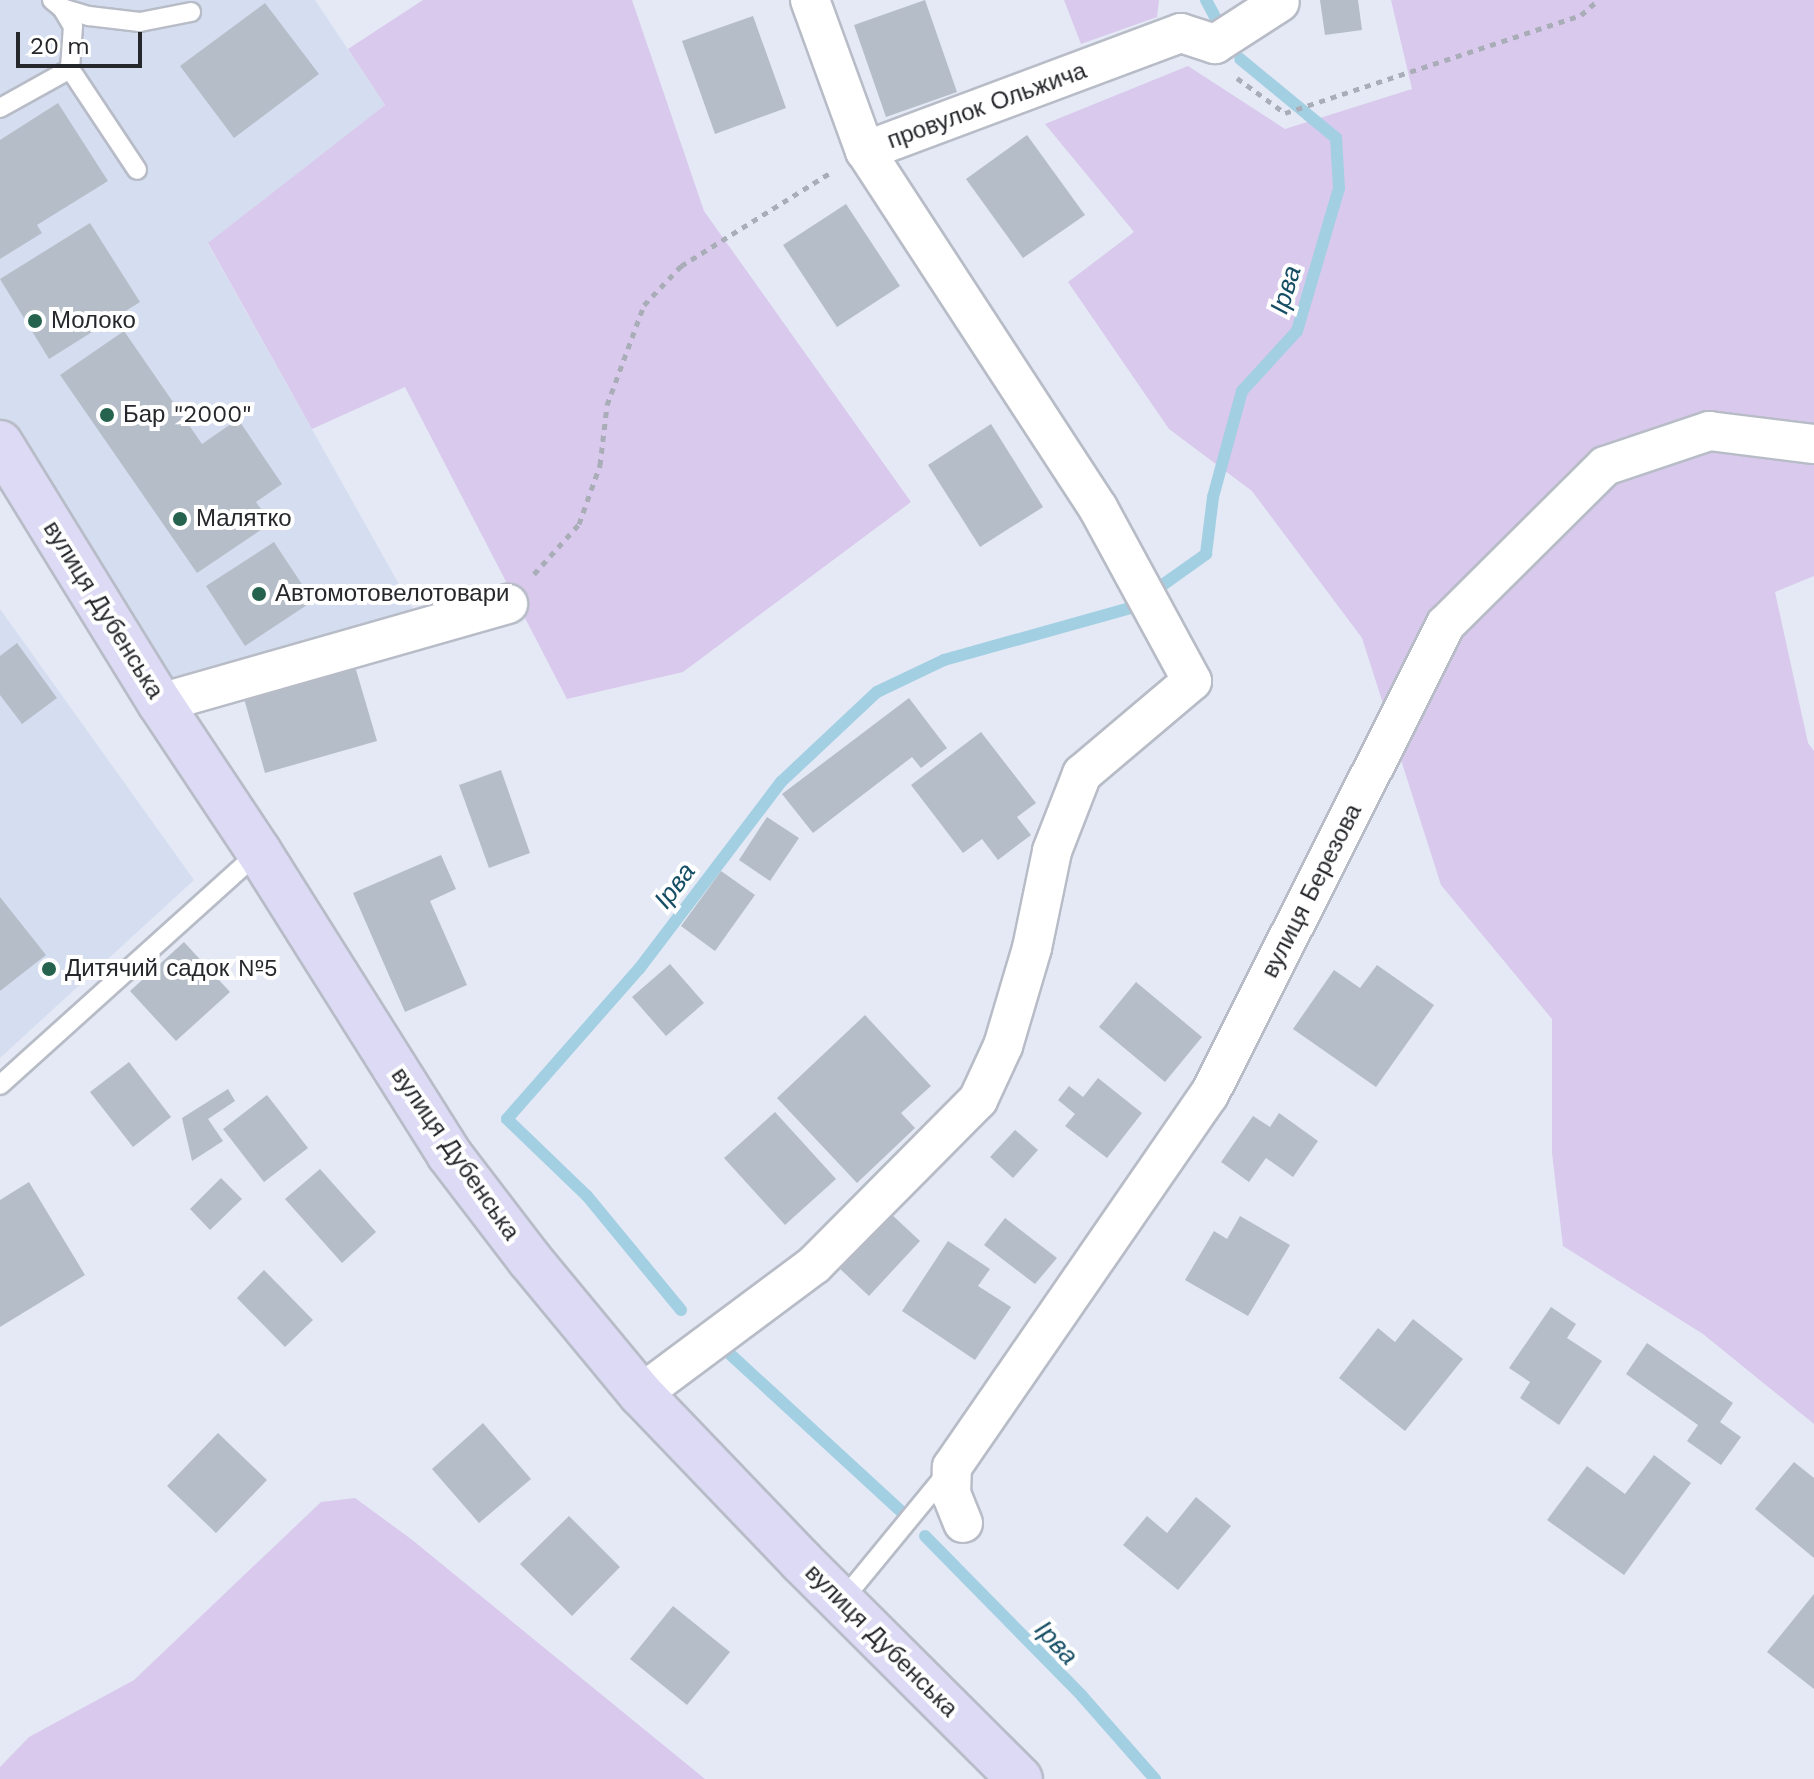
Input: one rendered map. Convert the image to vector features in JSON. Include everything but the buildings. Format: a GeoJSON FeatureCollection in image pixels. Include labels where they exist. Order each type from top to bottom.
{"type":"FeatureCollection","features":[{"type":"Feature","properties":{"kind":"main road","name":"вулиця Дубенська"},"geometry":{"type":"LineString","coordinates":[[0,443],[160,703],[259,852],[449,1154],[530,1260],[641,1394],[841,1602],[1020,1779]]}},
{"type":"Feature","properties":{"kind":"street","name":"провулок Ольжича"},"geometry":{"type":"LineString","coordinates":[[810,0],[865,151],[1181,33],[1215,44]]}},
{"type":"Feature","properties":{"kind":"street"},"geometry":{"type":"LineString","coordinates":[[1215,44],[1280,2]]}},
{"type":"Feature","properties":{"kind":"street"},"geometry":{"type":"LineString","coordinates":[[641,1394],[814,1265],[978,1100],[1003,1046],[1032,948],[1052,851],[1082,774],[1192,681],[1098,508],[865,151]]}},
{"type":"Feature","properties":{"kind":"street","name":"вулиця Березова"},"geometry":{"type":"LineString","coordinates":[[952,1467],[1209,1095],[1446,624],[1605,466],[1709,431],[1814,444]]}},
{"type":"Feature","properties":{"kind":"street"},"geometry":{"type":"LineString","coordinates":[[160,703],[508,604]]}},
{"type":"Feature","properties":{"kind":"street"},"geometry":{"type":"LineString","coordinates":[[952,1467],[951,1494],[963,1523]]}},
{"type":"Feature","properties":{"kind":"lane"},"geometry":{"type":"LineString","coordinates":[[57,4],[89,16],[140,22],[191,12]]}},
{"type":"Feature","properties":{"kind":"lane"},"geometry":{"type":"LineString","coordinates":[[57,4],[73,26],[70,69],[137,170]]}},
{"type":"Feature","properties":{"kind":"lane"},"geometry":{"type":"LineString","coordinates":[[0,108],[70,69]]}},
{"type":"Feature","properties":{"kind":"lane"},"geometry":{"type":"LineString","coordinates":[[0,1085],[259,852]]}},
{"type":"Feature","properties":{"kind":"lane"},"geometry":{"type":"LineString","coordinates":[[841,1602],[952,1467]]}},
{"type":"Feature","properties":{"kind":"path"},"geometry":{"type":"LineString","coordinates":[[1215,44],[1238,79],[1285,113],[1581,15],[1598,0]]}},
{"type":"Feature","properties":{"kind":"path"},"geometry":{"type":"LineString","coordinates":[[508,604],[579,524],[600,465],[607,405],[644,305],[681,266],[865,151]]}},
{"type":"Feature","properties":{"kind":"shaded area"},"geometry":{"type":"Polygon","coordinates":[[[0,0],[315,0],[385,105],[208,244],[423,627],[160,703],[0,443],[0,0]]]}},
{"type":"Feature","properties":{"kind":"shaded area"},"geometry":{"type":"Polygon","coordinates":[[[423,0],[632,0],[704,211],[911,502],[683,672],[567,699],[405,387],[312,429],[208,243],[385,105],[348,49],[423,0]]]}},
{"type":"Feature","properties":{"kind":"shaded area"},"geometry":{"type":"Polygon","coordinates":[[[1064,0],[1159,0],[1157,17],[1081,44],[1064,0]]]}},
{"type":"Feature","properties":{"kind":"shaded area"},"geometry":{"type":"Polygon","coordinates":[[[1391,0],[1814,0],[1814,576],[1775,592],[1808,743],[1814,751],[1814,1424],[1703,1334],[1563,1246],[1552,1153],[1552,1019],[1441,885],[1362,638],[1252,491],[1169,429],[1068,282],[1134,232],[1045,124],[1188,66],[1285,129],[1412,89],[1391,0]]]}},
{"type":"Feature","properties":{"kind":"shaded area","name":"Дитячий садок №5"},"geometry":{"type":"Polygon","coordinates":[[[0,609],[194,880],[0,1058],[0,609]]]}},
{"type":"Feature","properties":{"kind":"shaded area"},"geometry":{"type":"Polygon","coordinates":[[[355,1498],[411,1539],[705,1779],[0,1779],[0,1767],[29,1737],[134,1680],[321,1502],[355,1498]]]}},
{"type":"Feature","properties":{"kind":"waterway","name":"Ірва"},"geometry":{"type":"LineString","coordinates":[[1206,0],[1217,21]]}},
{"type":"Feature","properties":{"kind":"waterway","name":"Ірва"},"geometry":{"type":"LineString","coordinates":[[1164,584],[1206,554],[1213,497],[1242,391],[1297,331],[1339,188],[1336,138],[1240,59]]}},
{"type":"Feature","properties":{"kind":"waterway","name":"Ірва"},"geometry":{"type":"LineString","coordinates":[[681,1310],[587,1196],[507,1119],[639,969],[781,782],[877,692],[944,660],[1130,608]]}},
{"type":"Feature","properties":{"kind":"waterway","name":"Ірва"},"geometry":{"type":"LineString","coordinates":[[731,1355],[902,1512]]}},
{"type":"Feature","properties":{"kind":"waterway","name":"Ірва"},"geometry":{"type":"LineString","coordinates":[[925,1536],[1082,1696],[1155,1779]]}},
{"type":"Feature","properties":{"kind":"place","name":"Молоко"},"geometry":{"type":"Point","coordinates":[35,321]}},
{"type":"Feature","properties":{"kind":"place","name":"Бар \"2000\""},"geometry":{"type":"Point","coordinates":[107,415]}},
{"type":"Feature","properties":{"kind":"place","name":"Малятко"},"geometry":{"type":"Point","coordinates":[180,519]}},
{"type":"Feature","properties":{"kind":"place","name":"Автомотовелотовари"},"geometry":{"type":"Point","coordinates":[259,594]}},
{"type":"Feature","properties":{"kind":"place","name":"Дитячий садок №5"},"geometry":{"type":"Point","coordinates":[49,969]}}]}
